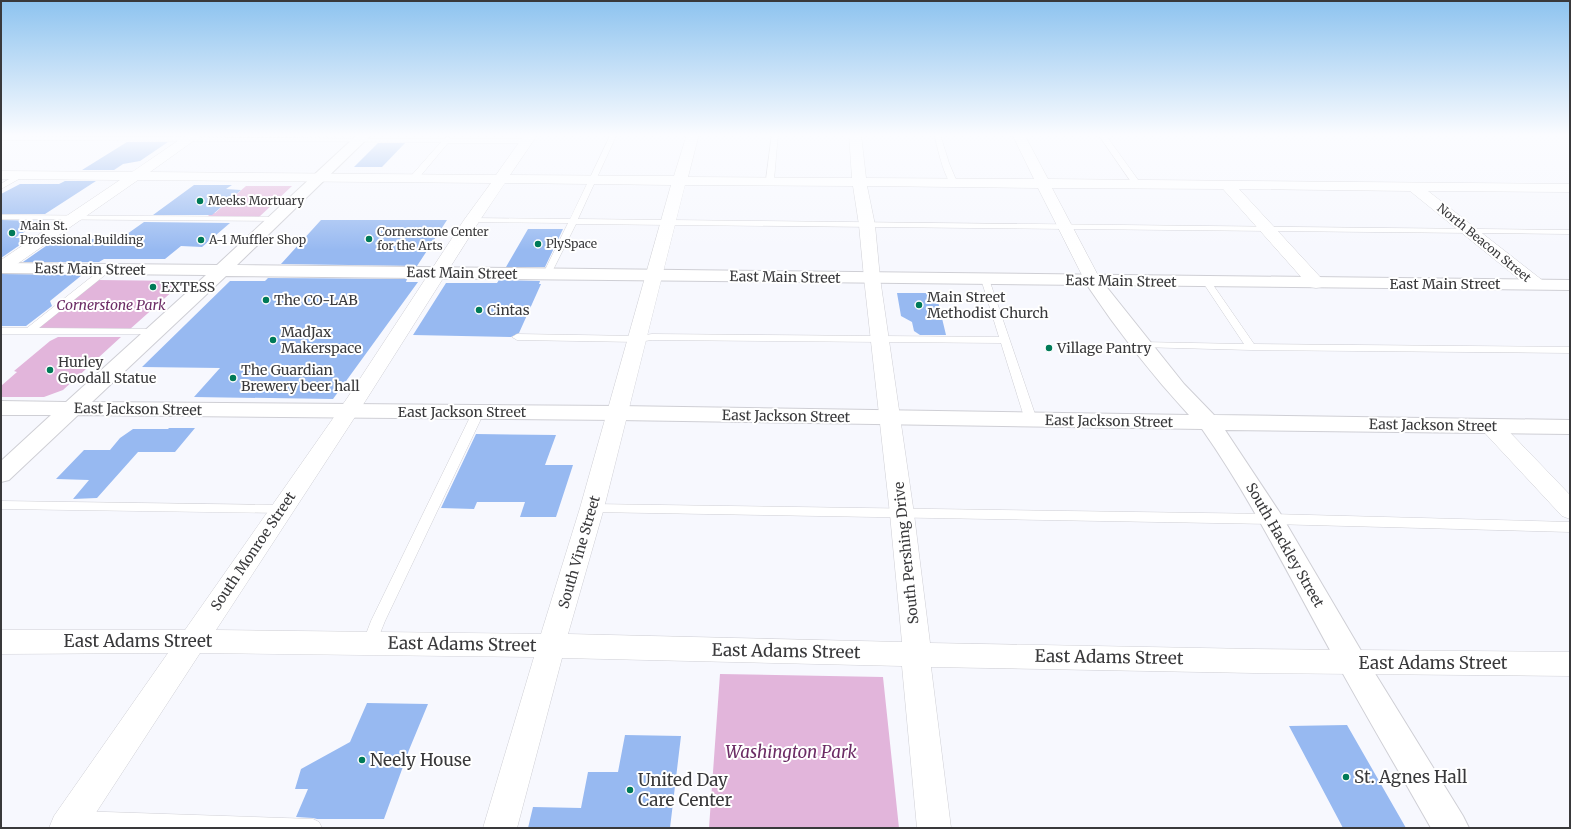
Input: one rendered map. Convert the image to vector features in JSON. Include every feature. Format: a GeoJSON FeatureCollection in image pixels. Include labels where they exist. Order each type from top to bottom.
{"type":"FeatureCollection","features":[{"type":"Feature","properties":{"kind":"main road"},"geometry":{"type":"LineString","coordinates":[[1,474],[222,270],[325,173]]}},
{"type":"Feature","properties":{"kind":"main road","name":"East Main Street"},"geometry":{"type":"LineString","coordinates":[[1,268],[1570,285]]}},
{"type":"Feature","properties":{"kind":"main road","name":"South Hackley Street"},"geometry":{"type":"LineString","coordinates":[[1093,281],[1106,300],[1176,389],[1208,422],[1227,448],[1271,519],[1352,662],[1451,828]]}},
{"type":"Feature","properties":{"kind":"main road","name":"East Jackson Street"},"geometry":{"type":"LineString","coordinates":[[1,408],[618,413],[1570,427]]}},
{"type":"Feature","properties":{"kind":"street"},"geometry":{"type":"LineString","coordinates":[[1,268],[142,173]]}},
{"type":"Feature","properties":{"kind":"street","name":"South Monroe Street"},"geometry":{"type":"LineString","coordinates":[[69,824],[348,411],[472,220],[507,173]]}},
{"type":"Feature","properties":{"kind":"street","name":"South Vine Street"},"geometry":{"type":"LineString","coordinates":[[500,828],[551,646],[592,508],[682,173]]}},
{"type":"Feature","properties":{"kind":"street","name":"South Pershing Drive"},"geometry":{"type":"LineString","coordinates":[[858,173],[867,225],[872,278],[881,339],[902,514],[916,637],[915,654],[934,828]]}},
{"type":"Feature","properties":{"kind":"street"},"geometry":{"type":"LineString","coordinates":[[1037,173],[1093,281]]}},
{"type":"Feature","properties":{"kind":"street"},"geometry":{"type":"LineString","coordinates":[[1,175],[770,180],[1570,188]]}},
{"type":"Feature","properties":{"kind":"street"},"geometry":{"type":"LineString","coordinates":[[1227,185],[1316,282]]}},
{"type":"Feature","properties":{"kind":"street","name":"North Beacon Street"},"geometry":{"type":"LineString","coordinates":[[1413,186],[1536,284]]}},
{"type":"Feature","properties":{"kind":"street"},"geometry":{"type":"LineString","coordinates":[[1491,426],[1570,510]]}},
{"type":"Feature","properties":{"kind":"street","name":"East Adams Street"},"geometry":{"type":"LineString","coordinates":[[1,642],[370,642],[915,654],[1352,662],[1570,664]]}},
{"type":"Feature","properties":{"kind":"lane"},"geometry":{"type":"LineString","coordinates":[[414,178],[418,173]]}},
{"type":"Feature","properties":{"kind":"lane"},"geometry":{"type":"LineString","coordinates":[[546,274],[597,173]]}},
{"type":"Feature","properties":{"kind":"lane"},"geometry":{"type":"LineString","coordinates":[[770,180],[771,173]]}},
{"type":"Feature","properties":{"kind":"lane"},"geometry":{"type":"LineString","coordinates":[[949,173],[953,182]]}},
{"type":"Feature","properties":{"kind":"lane"},"geometry":{"type":"LineString","coordinates":[[1129,173],[1137,184]]}},
{"type":"Feature","properties":{"kind":"lane"},"geometry":{"type":"LineString","coordinates":[[1,187],[22,175]]}},
{"type":"Feature","properties":{"kind":"lane"},"geometry":{"type":"LineString","coordinates":[[1,217],[276,219]]}},
{"type":"Feature","properties":{"kind":"lane"},"geometry":{"type":"LineString","coordinates":[[472,220],[1570,232]]}},
{"type":"Feature","properties":{"kind":"lane"},"geometry":{"type":"LineString","coordinates":[[30,331],[107,269]]}},
{"type":"Feature","properties":{"kind":"lane"},"geometry":{"type":"LineString","coordinates":[[985,279],[1031,420]]}},
{"type":"Feature","properties":{"kind":"lane"},"geometry":{"type":"LineString","coordinates":[[1206,281],[1251,347]]}},
{"type":"Feature","properties":{"kind":"lane"},"geometry":{"type":"LineString","coordinates":[[1,331],[155,332]]}},
{"type":"Feature","properties":{"kind":"lane"},"geometry":{"type":"LineString","coordinates":[[517,337],[638,339],[652,336],[1006,340]]}},
{"type":"Feature","properties":{"kind":"lane"},"geometry":{"type":"LineString","coordinates":[[1141,345],[1570,350]]}},
{"type":"Feature","properties":{"kind":"lane"},"geometry":{"type":"LineString","coordinates":[[370,642],[378,621],[471,428],[477,412]]}},
{"type":"Feature","properties":{"kind":"lane"},"geometry":{"type":"LineString","coordinates":[[1,505],[282,509]]}},
{"type":"Feature","properties":{"kind":"lane"},"geometry":{"type":"LineString","coordinates":[[592,508],[1271,519],[1570,527]]}},
{"type":"Feature","properties":{"kind":"lane"},"geometry":{"type":"LineString","coordinates":[[69,824],[313,828]]}},
{"type":"Feature","properties":{"kind":"green space"},"geometry":{"type":"Polygon","coordinates":[[[246,186],[292,186],[258,218],[206,218],[211,213],[215,213],[246,186]]]}},
{"type":"Feature","properties":{"kind":"green space","name":"Cornerstone Park"},"geometry":{"type":"Polygon","coordinates":[[[97,280],[184,281],[129,330],[37,329],[97,280]]]}},
{"type":"Feature","properties":{"kind":"green space"},"geometry":{"type":"Polygon","coordinates":[[[58,337],[121,337],[63,390],[44,397],[1,397],[1,386],[17,372],[14,371],[50,341],[58,337]]]}},
{"type":"Feature","properties":{"kind":"green space","name":"Washington Park"},"geometry":{"type":"Polygon","coordinates":[[[720,674],[883,677],[899,828],[709,828],[720,674]]]}},
{"type":"Feature","properties":{"kind":"building"},"geometry":{"type":"Polygon","coordinates":[[[65,181],[96,181],[45,214],[1,214],[1,194],[20,184],[59,184],[65,181]]]}},
{"type":"Feature","properties":{"kind":"building","name":"Meeks Mortuary"},"geometry":{"type":"Polygon","coordinates":[[[194,185],[232,185],[226,189],[241,190],[212,215],[153,215],[194,185]]]}},
{"type":"Feature","properties":{"kind":"building","name":"Main St. Professional Building"},"geometry":{"type":"Polygon","coordinates":[[[1,220],[41,221],[15,238],[30,238],[1,258],[1,220]]]}},
{"type":"Feature","properties":{"kind":"building","name":"Cornerstone Center for the Arts"},"geometry":{"type":"Polygon","coordinates":[[[321,220],[447,220],[417,266],[281,264],[321,220]]]}},
{"type":"Feature","properties":{"kind":"building"},"geometry":{"type":"Polygon","coordinates":[[[144,222],[230,223],[202,247],[181,246],[165,259],[104,259],[99,262],[23,262],[56,239],[120,239],[144,222]]]}},
{"type":"Feature","properties":{"kind":"building","name":"PlySpace"},"geometry":{"type":"Polygon","coordinates":[[[528,229],[563,229],[545,267],[506,267],[528,229]]]}},
{"type":"Feature","properties":{"kind":"building"},"geometry":{"type":"Polygon","coordinates":[[[1,274],[82,275],[50,301],[52,306],[26,326],[1,326],[1,274]]]}},
{"type":"Feature","properties":{"kind":"building","name":"MadJax Makerspace"},"geometry":{"type":"Polygon","coordinates":[[[268,278],[407,279],[406,282],[418,282],[333,399],[194,397],[220,368],[142,367],[230,281],[265,281],[268,278]]]}},
{"type":"Feature","properties":{"kind":"building","name":"Cintas"},"geometry":{"type":"Polygon","coordinates":[[[499,280],[540,281],[539,284],[541,284],[519,333],[511,337],[413,335],[446,283],[497,283],[499,280]]]}},
{"type":"Feature","properties":{"kind":"building","name":"Main Street Methodist Church"},"geometry":{"type":"Polygon","coordinates":[[[897,293],[936,293],[946,335],[920,335],[914,331],[912,322],[901,316],[897,293]]]}},
{"type":"Feature","properties":{"kind":"building"},"geometry":{"type":"Polygon","coordinates":[[[195,428],[175,452],[138,452],[97,498],[73,499],[89,480],[56,479],[84,450],[110,450],[120,438],[133,429],[195,428]]]}},
{"type":"Feature","properties":{"kind":"building"},"geometry":{"type":"Polygon","coordinates":[[[476,434],[556,435],[545,465],[573,465],[556,517],[520,517],[525,502],[477,502],[474,509],[441,508],[476,434]]]}},
{"type":"Feature","properties":{"kind":"building","name":"Neely House"},"geometry":{"type":"Polygon","coordinates":[[[367,703],[428,704],[409,750],[384,819],[317,819],[296,817],[308,789],[295,789],[301,769],[350,742],[367,703]]]}},
{"type":"Feature","properties":{"kind":"building","name":"St. Agnes Hall"},"geometry":{"type":"Polygon","coordinates":[[[1347,725],[1406,828],[1343,828],[1289,726],[1347,725]]]}},
{"type":"Feature","properties":{"kind":"building","name":"United Day Care Center"},"geometry":{"type":"Polygon","coordinates":[[[625,735],[681,736],[670,828],[528,828],[533,807],[581,808],[588,772],[618,772],[625,735]]]}},
{"type":"Feature","properties":{"kind":"place","name":"Meeks Mortuary"},"geometry":{"type":"Point","coordinates":[200,201]}},
{"type":"Feature","properties":{"kind":"place","name":"Main St. Professional Building"},"geometry":{"type":"Point","coordinates":[12,233]}},
{"type":"Feature","properties":{"kind":"place","name":"Cornerstone Center for the Arts"},"geometry":{"type":"Point","coordinates":[369,239]}},
{"type":"Feature","properties":{"kind":"place","name":"A-1 Muffler Shop"},"geometry":{"type":"Point","coordinates":[201,240]}},
{"type":"Feature","properties":{"kind":"place","name":"PlySpace"},"geometry":{"type":"Point","coordinates":[538,244]}},
{"type":"Feature","properties":{"kind":"place","name":"EXTESS"},"geometry":{"type":"Point","coordinates":[153,287]}},
{"type":"Feature","properties":{"kind":"place","name":"The CO-LAB"},"geometry":{"type":"Point","coordinates":[266,300]}},
{"type":"Feature","properties":{"kind":"place","name":"Main Street Methodist Church"},"geometry":{"type":"Point","coordinates":[919,305]}},
{"type":"Feature","properties":{"kind":"place","name":"Cintas"},"geometry":{"type":"Point","coordinates":[479,310]}},
{"type":"Feature","properties":{"kind":"place","name":"MadJax Makerspace"},"geometry":{"type":"Point","coordinates":[273,340]}},
{"type":"Feature","properties":{"kind":"place","name":"Village Pantry"},"geometry":{"type":"Point","coordinates":[1049,348]}},
{"type":"Feature","properties":{"kind":"place","name":"Hurley Goodall Statue"},"geometry":{"type":"Point","coordinates":[50,370]}},
{"type":"Feature","properties":{"kind":"place","name":"The Guardian Brewery beer hall"},"geometry":{"type":"Point","coordinates":[233,378]}},
{"type":"Feature","properties":{"kind":"place","name":"Neely House"},"geometry":{"type":"Point","coordinates":[362,760]}},
{"type":"Feature","properties":{"kind":"place","name":"St. Agnes Hall"},"geometry":{"type":"Point","coordinates":[1346,777]}},
{"type":"Feature","properties":{"kind":"place","name":"United Day Care Center"},"geometry":{"type":"Point","coordinates":[630,790]}}]}
